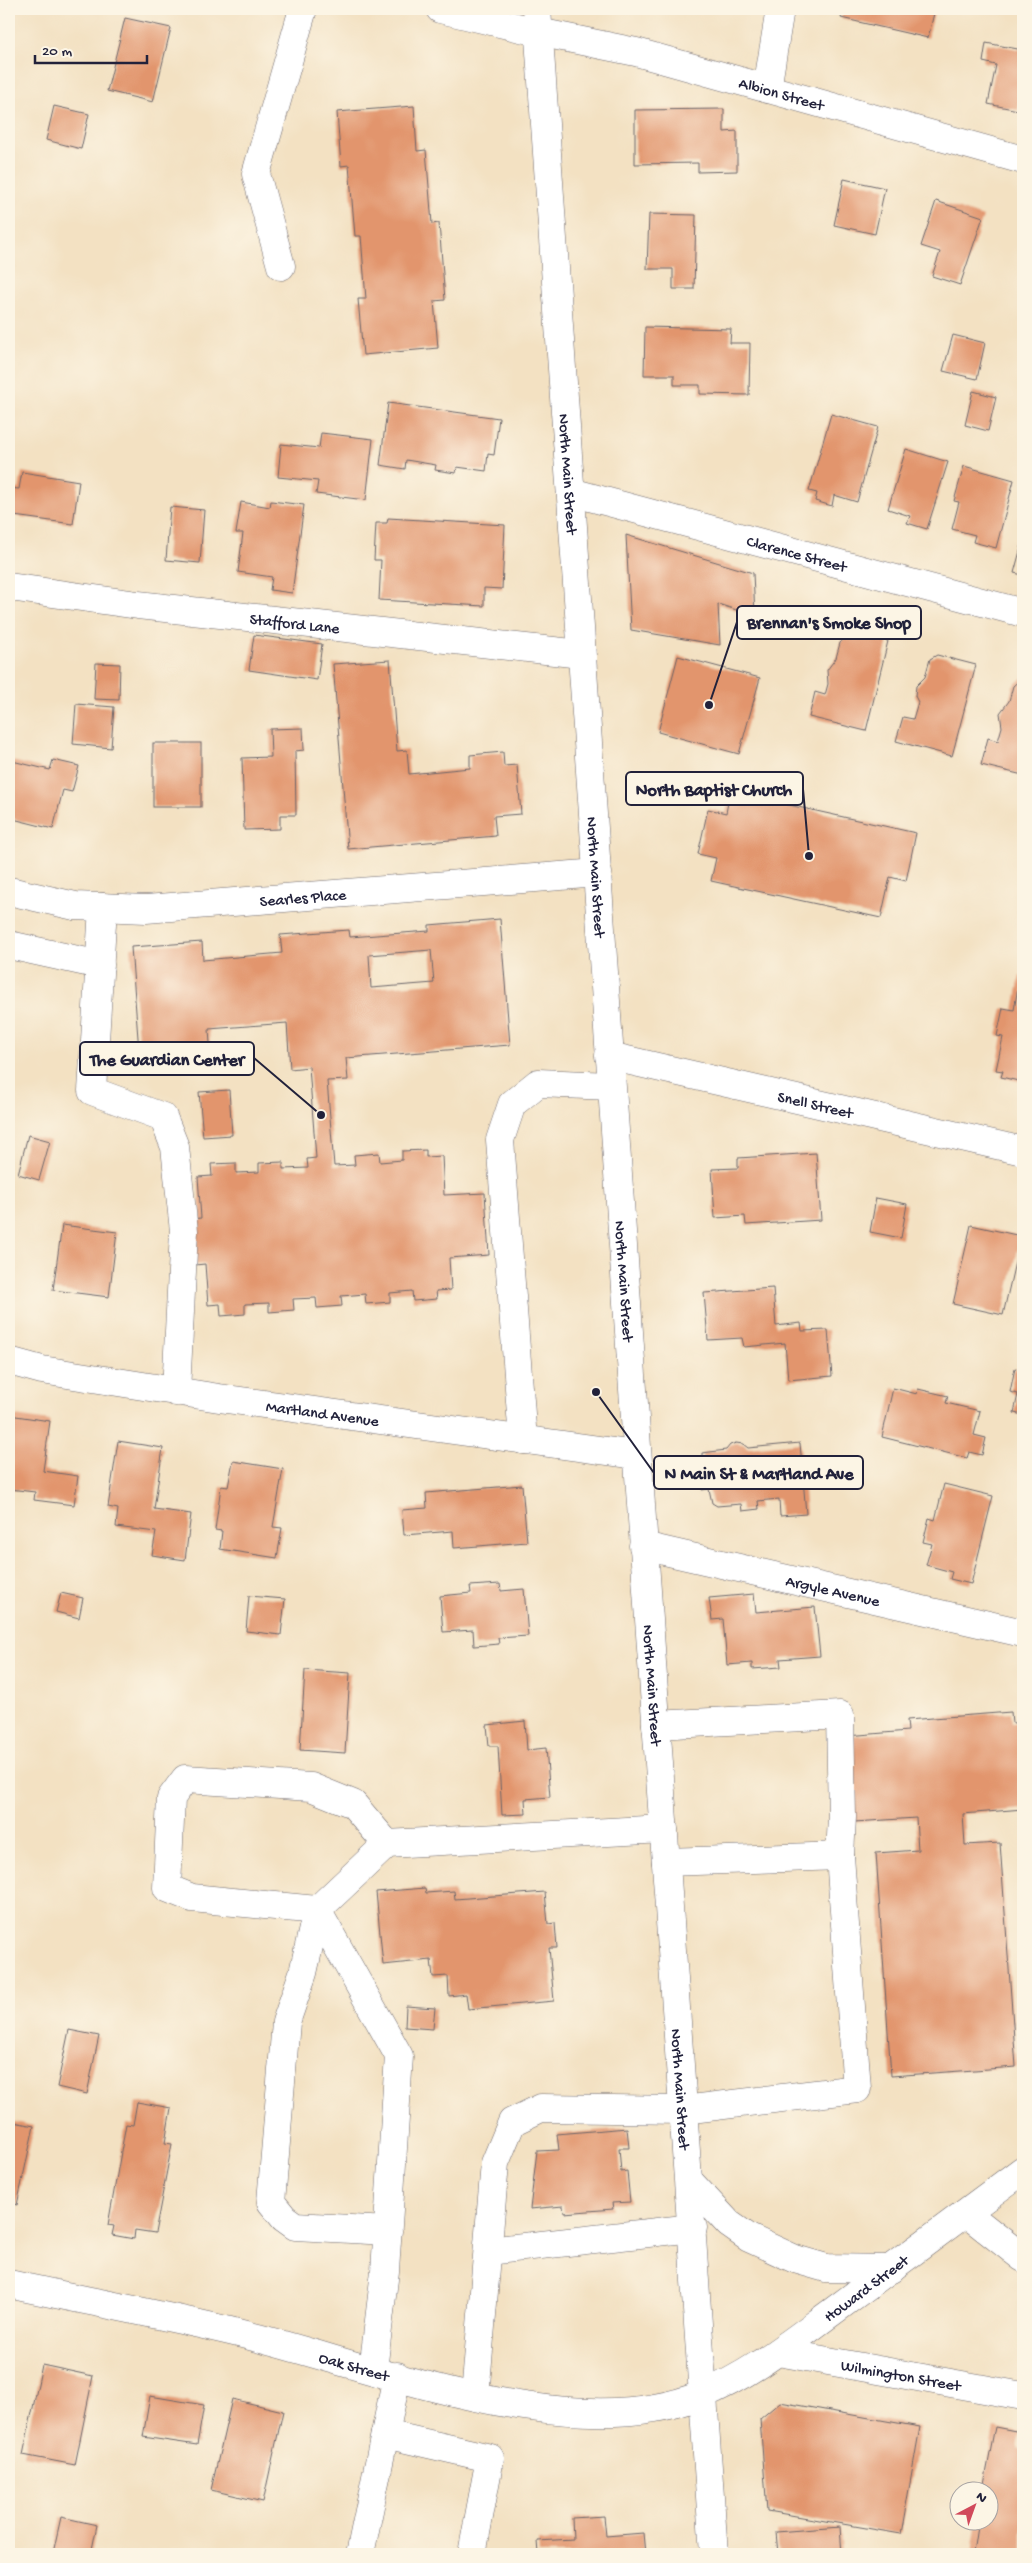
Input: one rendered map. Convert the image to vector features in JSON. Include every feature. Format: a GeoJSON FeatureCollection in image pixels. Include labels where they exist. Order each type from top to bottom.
{"type":"FeatureCollection","features":[{"type":"Feature","properties":{"kind":"street"},"geometry":{"type":"LineString","coordinates":[[281,266],[256,174],[303,9]]}},
{"type":"Feature","properties":{"kind":"street","name":"Albion Street"},"geometry":{"type":"LineString","coordinates":[[440,9],[538,21],[636,52],[1023,160]]}},
{"type":"Feature","properties":{"kind":"street"},"geometry":{"type":"LineString","coordinates":[[767,89],[780,9]]}},
{"type":"Feature","properties":{"kind":"street","name":"North Main Street"},"geometry":{"type":"LineString","coordinates":[[538,21],[581,654],[598,873],[642,1546],[693,2228],[702,2395],[714,2554]]}},
{"type":"Feature","properties":{"kind":"street","name":"Clarence Street"},"geometry":{"type":"LineString","coordinates":[[571,492],[1023,612]]}},
{"type":"Feature","properties":{"kind":"street","name":"Stafford Lane"},"geometry":{"type":"LineString","coordinates":[[9,587],[138,605],[581,654]]}},
{"type":"Feature","properties":{"kind":"street","name":"Searles Place"},"geometry":{"type":"LineString","coordinates":[[9,890],[75,906],[146,909],[598,873]]}},
{"type":"Feature","properties":{"kind":"street"},"geometry":{"type":"LineString","coordinates":[[103,907],[92,1091],[162,1117],[174,1147],[184,1232],[176,1392]]}},
{"type":"Feature","properties":{"kind":"street"},"geometry":{"type":"LineString","coordinates":[[9,944],[100,965]]}},
{"type":"Feature","properties":{"kind":"street","name":"Snell Street"},"geometry":{"type":"LineString","coordinates":[[609,1056],[1023,1151]]}},
{"type":"Feature","properties":{"kind":"street"},"geometry":{"type":"LineString","coordinates":[[523,1440],[500,1140],[512,1104],[538,1083],[611,1086]]}},
{"type":"Feature","properties":{"kind":"street","name":"Martland Avenue"},"geometry":{"type":"LineString","coordinates":[[9,1361],[42,1370],[176,1392],[636,1455]]}},
{"type":"Feature","properties":{"kind":"street","name":"Argyle Avenue"},"geometry":{"type":"LineString","coordinates":[[642,1546],[1023,1634]]}},
{"type":"Feature","properties":{"kind":"street"},"geometry":{"type":"LineString","coordinates":[[475,2396],[495,2163],[512,2122],[541,2108],[683,2110],[857,2089],[840,1856],[842,1817],[840,1714],[656,1724]]}},
{"type":"Feature","properties":{"kind":"street"},"geometry":{"type":"LineString","coordinates":[[317,1910],[192,1898],[167,1888],[171,1798],[185,1780],[311,1787],[353,1804],[387,1844]]}},
{"type":"Feature","properties":{"kind":"street"},"geometry":{"type":"LineString","coordinates":[[388,2231],[295,2226],[284,2218],[271,2202],[286,2022],[303,1973],[317,1910],[387,1844],[664,1829]]}},
{"type":"Feature","properties":{"kind":"street"},"geometry":{"type":"LineString","coordinates":[[666,1862],[840,1856]]}},
{"type":"Feature","properties":{"kind":"street"},"geometry":{"type":"LineString","coordinates":[[317,1910],[400,2056],[386,2271],[385,2434],[360,2554]]}},
{"type":"Feature","properties":{"kind":"street","name":"Howard Street"},"geometry":{"type":"LineString","coordinates":[[702,2395],[741,2375],[778,2352],[1023,2170]]}},
{"type":"Feature","properties":{"kind":"street"},"geometry":{"type":"LineString","coordinates":[[689,2181],[729,2224],[749,2238],[794,2259],[826,2268],[891,2268]]}},
{"type":"Feature","properties":{"kind":"street"},"geometry":{"type":"LineString","coordinates":[[966,2213],[1023,2258]]}},
{"type":"Feature","properties":{"kind":"street"},"geometry":{"type":"LineString","coordinates":[[488,2251],[693,2228]]}},
{"type":"Feature","properties":{"kind":"street","name":"Oak Street"},"geometry":{"type":"LineString","coordinates":[[9,2284],[242,2334],[385,2373],[518,2405],[609,2413],[671,2405],[702,2395]]}},
{"type":"Feature","properties":{"kind":"street","name":"Wilmington Street"},"geometry":{"type":"LineString","coordinates":[[778,2352],[1023,2396]]}},
{"type":"Feature","properties":{"kind":"street"},"geometry":{"type":"LineString","coordinates":[[385,2434],[490,2458],[472,2554]]}},
{"type":"Feature","properties":{"kind":"building"},"geometry":{"type":"Polygon","coordinates":[[[843,9],[935,9],[928,38],[841,18],[843,9]]]}},
{"type":"Feature","properties":{"kind":"building"},"geometry":{"type":"Polygon","coordinates":[[[125,18],[171,28],[153,102],[107,91],[125,18]]]}},
{"type":"Feature","properties":{"kind":"building"},"geometry":{"type":"Polygon","coordinates":[[[986,43],[1023,50],[1023,85],[1018,110],[988,104],[996,65],[983,62],[986,43]]]}},
{"type":"Feature","properties":{"kind":"building"},"geometry":{"type":"Polygon","coordinates":[[[54,106],[89,114],[81,149],[46,140],[54,106]]]}},
{"type":"Feature","properties":{"kind":"building"},"geometry":{"type":"Polygon","coordinates":[[[414,106],[417,151],[426,150],[432,224],[439,223],[445,300],[434,301],[438,348],[363,355],[358,299],[366,299],[361,236],[355,236],[349,165],[341,166],[337,112],[414,106]]]}},
{"type":"Feature","properties":{"kind":"building"},"geometry":{"type":"Polygon","coordinates":[[[724,109],[724,132],[737,131],[737,171],[698,172],[698,163],[635,164],[635,110],[724,109]]]}},
{"type":"Feature","properties":{"kind":"building"},"geometry":{"type":"Polygon","coordinates":[[[844,179],[885,188],[875,234],[834,225],[844,179]]]}},
{"type":"Feature","properties":{"kind":"building"},"geometry":{"type":"Polygon","coordinates":[[[936,201],[983,217],[960,285],[932,276],[940,252],[921,246],[936,201]]]}},
{"type":"Feature","properties":{"kind":"building"},"geometry":{"type":"Polygon","coordinates":[[[649,214],[696,215],[694,289],[673,289],[673,269],[647,269],[649,214]]]}},
{"type":"Feature","properties":{"kind":"building"},"geometry":{"type":"Polygon","coordinates":[[[645,327],[731,329],[730,343],[750,343],[749,395],[700,394],[700,385],[674,385],[674,375],[644,375],[645,327]]]}},
{"type":"Feature","properties":{"kind":"building"},"geometry":{"type":"Polygon","coordinates":[[[953,335],[985,343],[977,379],[943,371],[953,335]]]}},
{"type":"Feature","properties":{"kind":"building"},"geometry":{"type":"Polygon","coordinates":[[[973,391],[996,397],[988,431],[965,425],[973,391]]]}},
{"type":"Feature","properties":{"kind":"building"},"geometry":{"type":"Polygon","coordinates":[[[388,403],[499,418],[494,455],[488,454],[486,471],[457,467],[456,473],[435,470],[436,465],[406,460],[405,469],[380,465],[388,403]]]}},
{"type":"Feature","properties":{"kind":"building"},"geometry":{"type":"Polygon","coordinates":[[[831,414],[878,427],[857,502],[834,495],[832,506],[815,501],[817,493],[809,491],[831,414]]]}},
{"type":"Feature","properties":{"kind":"building"},"geometry":{"type":"Polygon","coordinates":[[[321,433],[373,439],[366,500],[316,494],[318,481],[278,477],[281,444],[319,448],[321,433]]]}},
{"type":"Feature","properties":{"kind":"building"},"geometry":{"type":"Polygon","coordinates":[[[906,449],[948,462],[927,529],[907,523],[910,516],[888,509],[906,449]]]}},
{"type":"Feature","properties":{"kind":"building"},"geometry":{"type":"Polygon","coordinates":[[[964,466],[1014,480],[996,548],[973,542],[975,535],[952,529],[959,502],[954,501],[964,466]]]}},
{"type":"Feature","properties":{"kind":"building"},"geometry":{"type":"Polygon","coordinates":[[[22,472],[79,481],[73,524],[14,516],[11,541],[9,540],[9,488],[19,489],[22,472]]]}},
{"type":"Feature","properties":{"kind":"building"},"geometry":{"type":"Polygon","coordinates":[[[271,501],[304,505],[292,593],[270,590],[272,577],[238,572],[243,533],[236,533],[241,502],[270,507],[271,501]]]}},
{"type":"Feature","properties":{"kind":"building"},"geometry":{"type":"Polygon","coordinates":[[[170,507],[204,510],[200,563],[166,560],[170,507]]]}},
{"type":"Feature","properties":{"kind":"building"},"geometry":{"type":"Polygon","coordinates":[[[388,518],[505,525],[502,589],[484,588],[484,606],[379,600],[381,560],[374,560],[376,523],[387,523],[388,518]]]}},
{"type":"Feature","properties":{"kind":"building"},"geometry":{"type":"Polygon","coordinates":[[[626,535],[753,573],[755,616],[718,604],[720,645],[631,630],[626,535]]]}},
{"type":"Feature","properties":{"kind":"building"},"geometry":{"type":"Polygon","coordinates":[[[1023,540],[1023,575],[1014,573],[1023,540]]]}},
{"type":"Feature","properties":{"kind":"building"},"geometry":{"type":"Polygon","coordinates":[[[854,633],[888,641],[866,731],[809,717],[815,692],[825,695],[828,684],[827,670],[836,658],[840,643],[845,637],[854,633]]]}},
{"type":"Feature","properties":{"kind":"building"},"geometry":{"type":"Polygon","coordinates":[[[254,635],[322,644],[317,680],[249,670],[254,635]]]}},
{"type":"Feature","properties":{"kind":"building"},"geometry":{"type":"Polygon","coordinates":[[[937,655],[976,665],[952,756],[896,741],[903,717],[913,719],[918,702],[915,696],[916,686],[925,677],[930,659],[937,655]]]}},
{"type":"Feature","properties":{"kind":"building"},"geometry":{"type":"Polygon","coordinates":[[[678,656],[760,678],[739,754],[658,732],[678,656]]]}},
{"type":"Feature","properties":{"kind":"building"},"geometry":{"type":"Polygon","coordinates":[[[390,660],[397,751],[407,750],[409,774],[470,768],[470,755],[503,752],[504,766],[517,765],[521,814],[494,816],[496,836],[348,849],[333,664],[390,660]]]}},
{"type":"Feature","properties":{"kind":"building"},"geometry":{"type":"Polygon","coordinates":[[[96,663],[120,664],[119,700],[94,699],[96,663]]]}},
{"type":"Feature","properties":{"kind":"building"},"geometry":{"type":"Polygon","coordinates":[[[1023,677],[1023,775],[981,765],[988,738],[998,741],[1002,727],[1000,713],[1009,701],[1013,686],[1023,677]]]}},
{"type":"Feature","properties":{"kind":"building"},"geometry":{"type":"Polygon","coordinates":[[[76,704],[114,707],[111,748],[73,744],[76,704]]]}},
{"type":"Feature","properties":{"kind":"building"},"geometry":{"type":"Polygon","coordinates":[[[303,728],[304,750],[295,751],[296,815],[280,815],[280,829],[244,830],[242,758],[271,757],[270,729],[303,728]]]}},
{"type":"Feature","properties":{"kind":"building"},"geometry":{"type":"Polygon","coordinates":[[[153,743],[201,743],[201,807],[153,807],[153,743]]]}},
{"type":"Feature","properties":{"kind":"building"},"geometry":{"type":"Polygon","coordinates":[[[53,760],[79,766],[72,792],[63,790],[53,829],[9,818],[9,773],[12,761],[50,770],[53,760]]]}},
{"type":"Feature","properties":{"kind":"building"},"geometry":{"type":"Polygon","coordinates":[[[730,792],[916,833],[906,881],[890,877],[881,918],[711,881],[716,858],[698,854],[708,809],[726,813],[730,792]]]}},
{"type":"Feature","properties":{"kind":"building"},"geometry":{"type":"Polygon","coordinates":[[[500,919],[510,1045],[346,1058],[348,1080],[327,1081],[334,1166],[355,1165],[354,1155],[379,1153],[380,1162],[402,1160],[402,1151],[426,1150],[426,1157],[442,1156],[444,1195],[485,1193],[489,1255],[449,1258],[451,1290],[436,1291],[437,1299],[413,1301],[412,1291],[390,1293],[390,1302],[366,1304],[365,1294],[341,1296],[342,1306],[317,1308],[316,1298],[293,1299],[294,1310],[269,1312],[269,1303],[245,1304],[245,1314],[221,1316],[220,1304],[208,1305],[205,1264],[195,1265],[191,1219],[201,1218],[198,1177],[212,1176],[211,1164],[236,1163],[236,1173],[259,1172],[259,1163],[283,1162],[283,1169],[308,1168],[307,1159],[316,1158],[309,1067],[290,1069],[287,1023],[209,1029],[211,1058],[140,1064],[131,947],[202,942],[203,960],[282,953],[280,935],[349,930],[350,937],[429,931],[429,925],[500,919]],[[431,950],[369,955],[371,988],[434,983],[431,950]]]}},
{"type":"Feature","properties":{"kind":"building"},"geometry":{"type":"Polygon","coordinates":[[[1020,976],[1023,977],[1023,1082],[1001,1077],[1003,1071],[996,1070],[1003,1037],[997,1036],[1003,1008],[1014,1010],[1020,976]]]}},
{"type":"Feature","properties":{"kind":"building"},"geometry":{"type":"Polygon","coordinates":[[[229,1090],[232,1135],[203,1137],[199,1092],[229,1090]]]}},
{"type":"Feature","properties":{"kind":"building"},"geometry":{"type":"Polygon","coordinates":[[[28,1135],[50,1141],[39,1180],[18,1174],[28,1135]]]}},
{"type":"Feature","properties":{"kind":"building"},"geometry":{"type":"Polygon","coordinates":[[[816,1153],[821,1220],[746,1225],[745,1216],[715,1218],[712,1169],[738,1168],[738,1158],[816,1153]]]}},
{"type":"Feature","properties":{"kind":"building"},"geometry":{"type":"Polygon","coordinates":[[[876,1198],[907,1204],[901,1238],[870,1232],[876,1198]]]}},
{"type":"Feature","properties":{"kind":"building"},"geometry":{"type":"Polygon","coordinates":[[[62,1225],[117,1232],[109,1297],[53,1290],[62,1225]]]}},
{"type":"Feature","properties":{"kind":"building"},"geometry":{"type":"Polygon","coordinates":[[[971,1225],[1021,1236],[1003,1315],[953,1304],[971,1225]]]}},
{"type":"Feature","properties":{"kind":"building"},"geometry":{"type":"Polygon","coordinates":[[[773,1288],[776,1326],[801,1323],[802,1331],[828,1330],[832,1376],[788,1380],[785,1343],[744,1347],[742,1338],[708,1340],[704,1293],[773,1288]]]}},
{"type":"Feature","properties":{"kind":"building"},"geometry":{"type":"Polygon","coordinates":[[[1015,1368],[1023,1370],[1023,1415],[1014,1413],[1018,1394],[1010,1392],[1015,1368]]]}},
{"type":"Feature","properties":{"kind":"building"},"geometry":{"type":"Polygon","coordinates":[[[893,1388],[917,1394],[918,1389],[948,1396],[946,1403],[980,1411],[974,1435],[986,1438],[982,1455],[969,1452],[967,1458],[882,1437],[893,1388]]]}},
{"type":"Feature","properties":{"kind":"building"},"geometry":{"type":"Polygon","coordinates":[[[9,1415],[50,1421],[43,1471],[78,1476],[74,1505],[34,1500],[35,1492],[9,1489],[9,1415]]]}},
{"type":"Feature","properties":{"kind":"building"},"geometry":{"type":"Polygon","coordinates":[[[118,1441],[163,1448],[154,1509],[191,1514],[185,1560],[152,1555],[156,1532],[116,1527],[118,1509],[108,1507],[118,1441]]]}},
{"type":"Feature","properties":{"kind":"building"},"geometry":{"type":"Polygon","coordinates":[[[736,1443],[743,1444],[748,1448],[800,1443],[806,1514],[780,1516],[779,1499],[758,1501],[759,1509],[742,1511],[741,1504],[717,1506],[712,1503],[709,1489],[702,1490],[702,1453],[726,1450],[730,1445],[736,1443]]]}},
{"type":"Feature","properties":{"kind":"building"},"geometry":{"type":"Polygon","coordinates":[[[233,1461],[283,1469],[273,1527],[282,1528],[277,1558],[220,1549],[222,1531],[215,1530],[221,1486],[228,1487],[233,1461]]]}},
{"type":"Feature","properties":{"kind":"building"},"geometry":{"type":"Polygon","coordinates":[[[944,1484],[993,1496],[971,1584],[950,1579],[952,1572],[926,1565],[932,1544],[923,1542],[929,1518],[935,1520],[944,1484]]]}},
{"type":"Feature","properties":{"kind":"building"},"geometry":{"type":"Polygon","coordinates":[[[522,1485],[527,1542],[454,1548],[453,1531],[404,1535],[402,1510],[427,1508],[426,1493],[522,1485]]]}},
{"type":"Feature","properties":{"kind":"building"},"geometry":{"type":"Polygon","coordinates":[[[500,1584],[501,1591],[524,1589],[528,1636],[498,1638],[499,1644],[474,1646],[473,1630],[443,1632],[440,1596],[471,1593],[470,1586],[500,1584]]]}},
{"type":"Feature","properties":{"kind":"building"},"geometry":{"type":"Polygon","coordinates":[[[61,1593],[83,1598],[79,1618],[56,1612],[61,1593]]]}},
{"type":"Feature","properties":{"kind":"building"},"geometry":{"type":"Polygon","coordinates":[[[754,1594],[756,1612],[815,1607],[820,1656],[780,1659],[781,1667],[752,1669],[752,1663],[727,1665],[723,1619],[712,1620],[709,1598],[754,1594]]]}},
{"type":"Feature","properties":{"kind":"building"},"geometry":{"type":"Polygon","coordinates":[[[249,1596],[285,1599],[281,1635],[246,1631],[249,1596]]]}},
{"type":"Feature","properties":{"kind":"building"},"geometry":{"type":"Polygon","coordinates":[[[305,1670],[350,1673],[345,1753],[300,1750],[305,1670]]]}},
{"type":"Feature","properties":{"kind":"building"},"geometry":{"type":"Polygon","coordinates":[[[1011,1712],[1012,1723],[1023,1722],[1023,1809],[963,1814],[965,1845],[1000,1843],[1016,2067],[891,2076],[876,1853],[918,1850],[916,1818],[854,1822],[847,1736],[908,1731],[907,1720],[1011,1712]]]}},
{"type":"Feature","properties":{"kind":"building"},"geometry":{"type":"Polygon","coordinates":[[[525,1721],[527,1750],[546,1748],[550,1797],[525,1799],[526,1814],[502,1815],[498,1746],[489,1746],[487,1725],[525,1721]]]}},
{"type":"Feature","properties":{"kind":"building"},"geometry":{"type":"Polygon","coordinates":[[[425,1888],[426,1893],[454,1891],[455,1899],[545,1892],[548,1924],[555,1923],[557,1948],[549,1948],[554,2001],[468,2009],[466,1994],[449,1996],[448,1976],[433,1977],[431,1960],[383,1965],[376,1892],[425,1888]]]}},
{"type":"Feature","properties":{"kind":"building"},"geometry":{"type":"Polygon","coordinates":[[[406,2006],[435,2008],[433,2029],[405,2027],[406,2006]]]}},
{"type":"Feature","properties":{"kind":"building"},"geometry":{"type":"Polygon","coordinates":[[[69,2030],[99,2036],[87,2094],[57,2087],[69,2030]]]}},
{"type":"Feature","properties":{"kind":"building"},"geometry":{"type":"Polygon","coordinates":[[[137,2102],[171,2108],[165,2143],[172,2144],[155,2233],[135,2230],[134,2239],[112,2235],[114,2226],[108,2225],[126,2124],[133,2125],[137,2102]]]}},
{"type":"Feature","properties":{"kind":"building"},"geometry":{"type":"Polygon","coordinates":[[[9,2121],[34,2126],[17,2205],[9,2203],[9,2121]]]}},
{"type":"Feature","properties":{"kind":"building"},"geometry":{"type":"Polygon","coordinates":[[[627,2128],[629,2148],[619,2148],[621,2172],[627,2171],[630,2202],[612,2203],[613,2209],[564,2213],[563,2206],[530,2209],[537,2151],[559,2150],[557,2134],[627,2128]]]}},
{"type":"Feature","properties":{"kind":"building"},"geometry":{"type":"Polygon","coordinates":[[[42,2365],[93,2376],[75,2465],[23,2455],[42,2365]]]}},
{"type":"Feature","properties":{"kind":"building"},"geometry":{"type":"Polygon","coordinates":[[[150,2396],[204,2405],[197,2445],[143,2437],[150,2396]]]}},
{"type":"Feature","properties":{"kind":"building"},"geometry":{"type":"Polygon","coordinates":[[[232,2399],[283,2411],[263,2502],[211,2490],[232,2399]]]}},
{"type":"Feature","properties":{"kind":"building"},"geometry":{"type":"Polygon","coordinates":[[[780,2402],[920,2427],[901,2534],[767,2511],[760,2419],[780,2402]]]}},
{"type":"Feature","properties":{"kind":"building"},"geometry":{"type":"Polygon","coordinates":[[[995,2427],[1021,2432],[1018,2449],[1023,2450],[1023,2554],[973,2553],[976,2530],[1000,2530],[1000,2480],[985,2480],[995,2427]]]}},
{"type":"Feature","properties":{"kind":"building"},"geometry":{"type":"Polygon","coordinates":[[[604,2516],[606,2536],[643,2533],[645,2554],[539,2554],[538,2541],[573,2539],[572,2518],[604,2516]]]}},
{"type":"Feature","properties":{"kind":"building"},"geometry":{"type":"Polygon","coordinates":[[[61,2517],[97,2525],[91,2554],[53,2553],[61,2517]]]}},
{"type":"Feature","properties":{"kind":"building"},"geometry":{"type":"Polygon","coordinates":[[[840,2527],[842,2554],[778,2554],[776,2532],[840,2527]]]}},
{"type":"Feature","properties":{"kind":"place","name":"Brennan's Smoke Shop"},"geometry":{"type":"Point","coordinates":[709,705]}},
{"type":"Feature","properties":{"kind":"place","name":"North Baptist Church"},"geometry":{"type":"Point","coordinates":[809,856]}},
{"type":"Feature","properties":{"kind":"place","name":"The Guardian Center"},"geometry":{"type":"Point","coordinates":[321,1115]}},
{"type":"Feature","properties":{"kind":"place","name":"N Main St & Martland Ave"},"geometry":{"type":"Point","coordinates":[596,1392]}}]}
